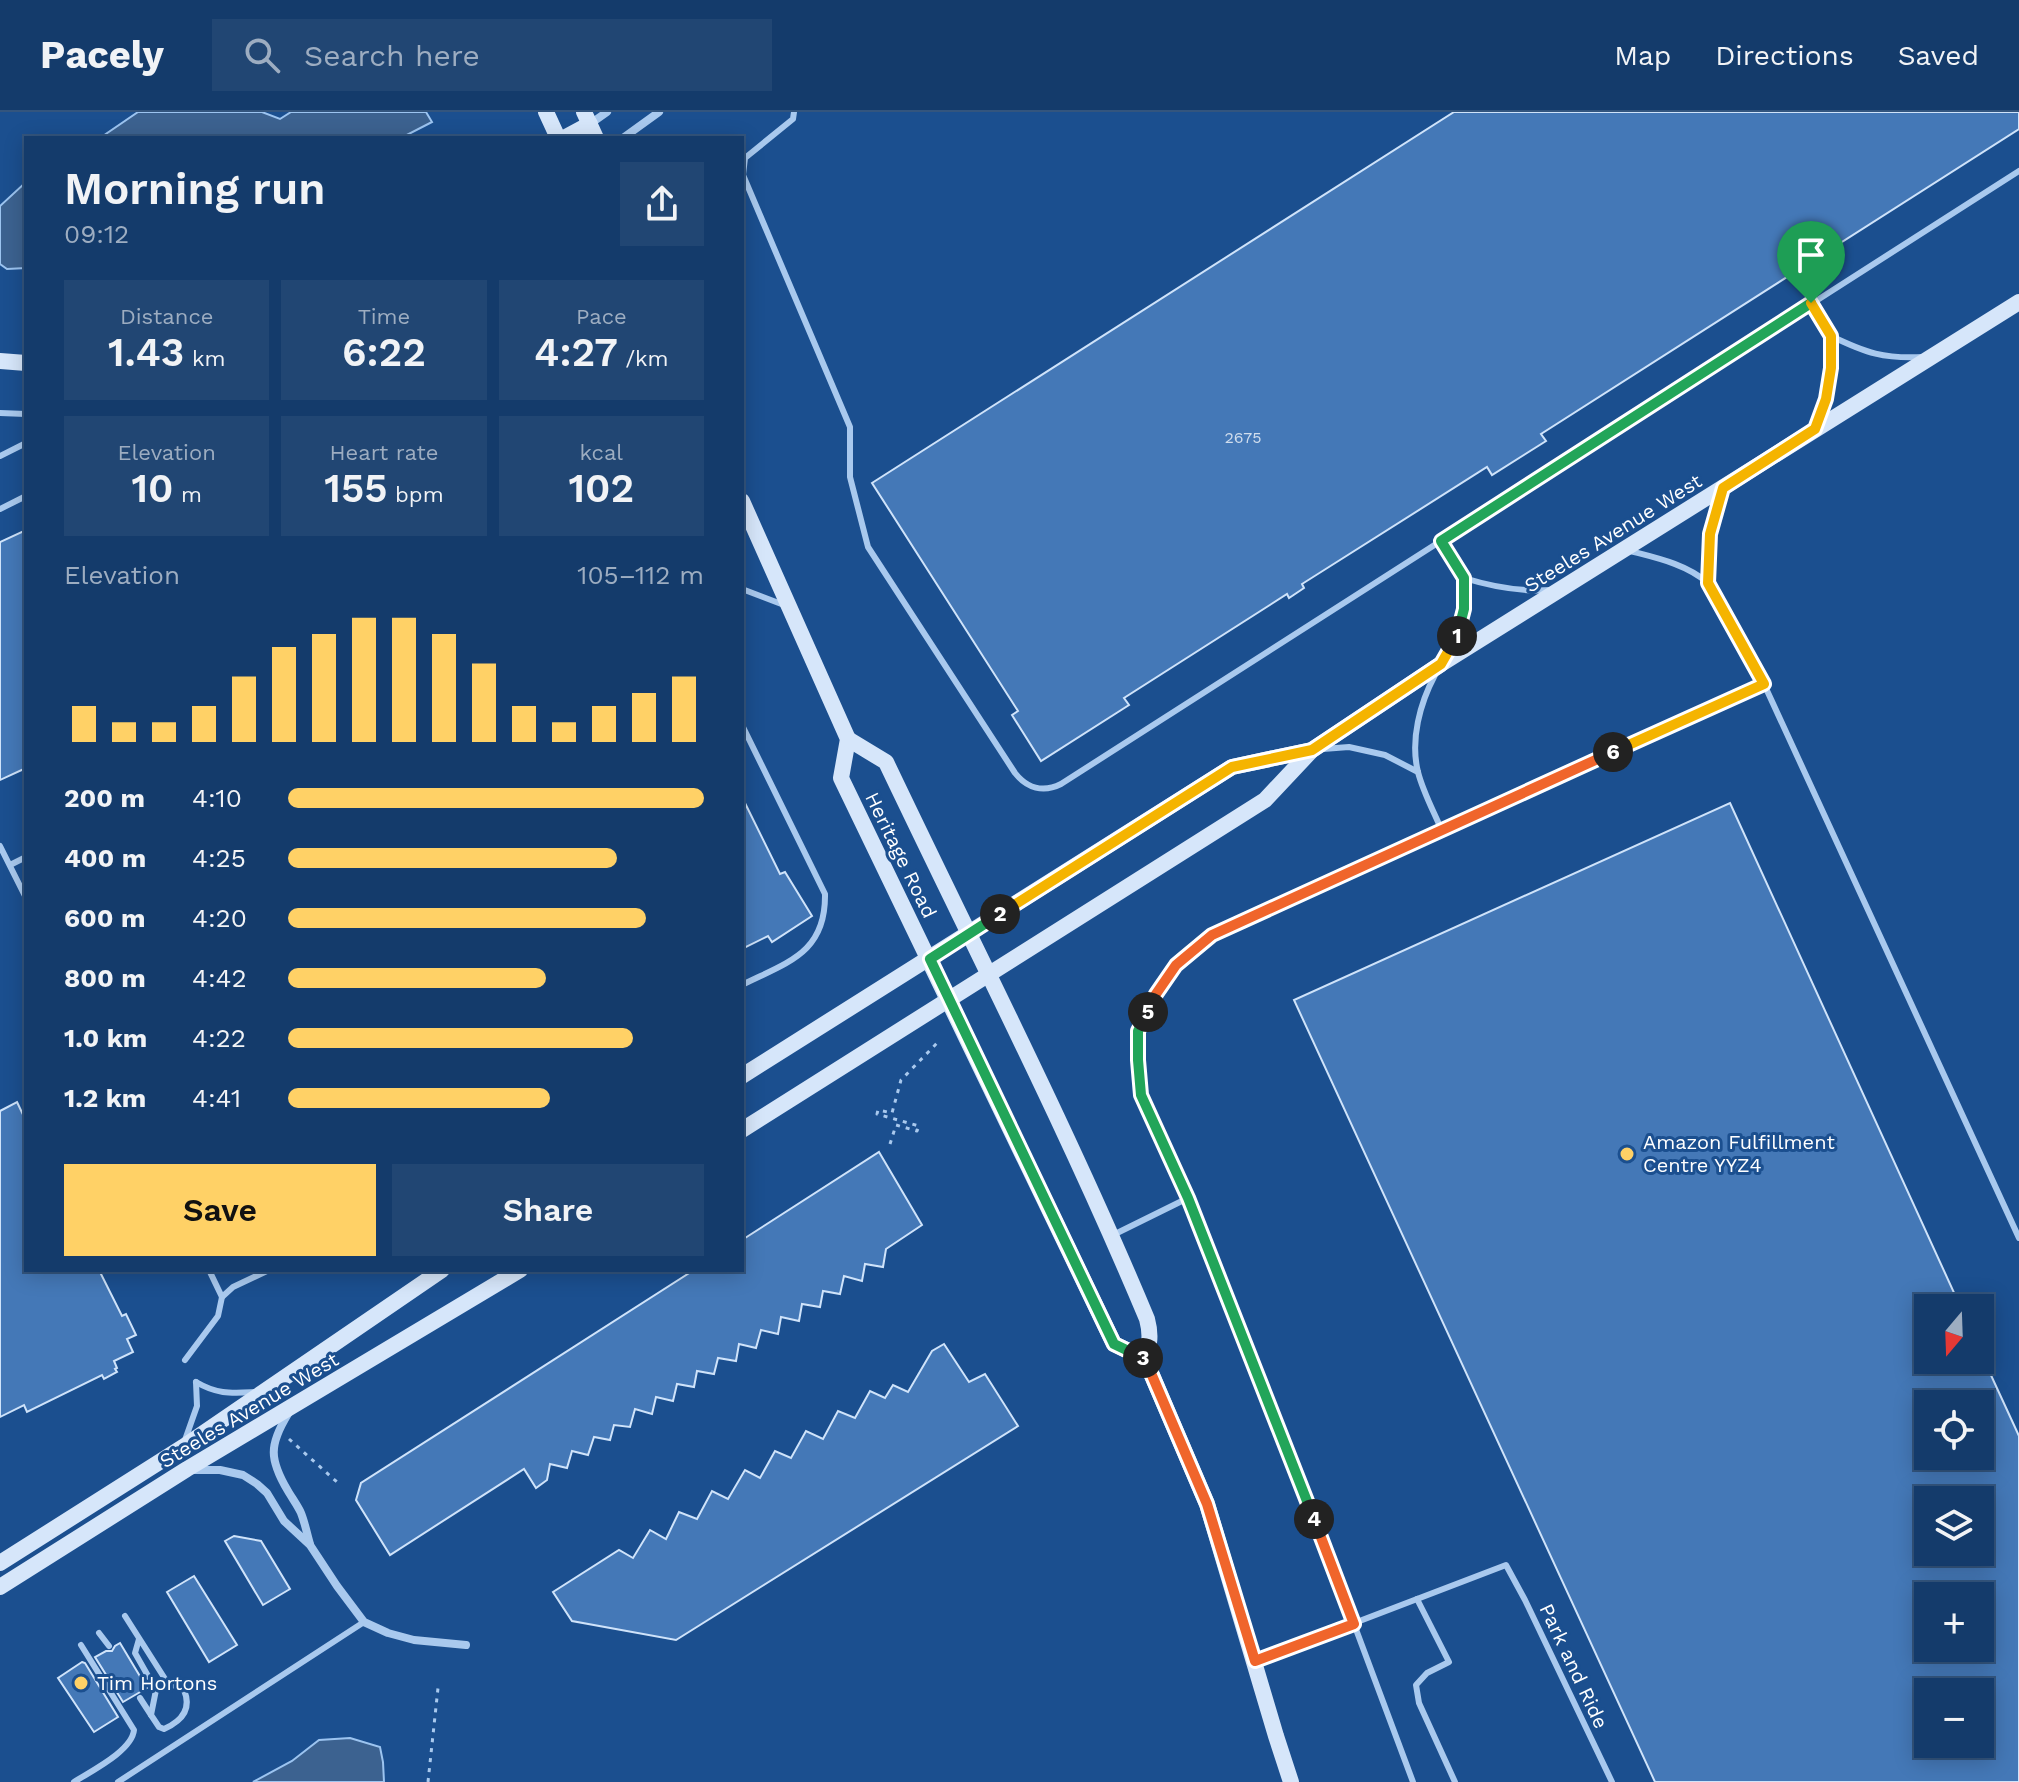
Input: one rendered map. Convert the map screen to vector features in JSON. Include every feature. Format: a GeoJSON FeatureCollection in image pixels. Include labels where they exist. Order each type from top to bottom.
{"type":"FeatureCollection","features":[{"type":"Feature","properties":{"kind":"main road"},"geometry":{"type":"LineString","coordinates":[[546,112],[560,136]]}},
{"type":"Feature","properties":{"kind":"main road"},"geometry":{"type":"LineString","coordinates":[[565,136],[590,125]]}},
{"type":"Feature","properties":{"kind":"main road","name":"Steeles Avenue West"},"geometry":{"type":"LineString","coordinates":[[744,1129],[1265,800],[1312,750],[1441,664],[2019,302]]}},
{"type":"Feature","properties":{"kind":"main road"},"geometry":{"type":"LineString","coordinates":[[0,361],[24,363]]}},
{"type":"Feature","properties":{"kind":"main road"},"geometry":{"type":"LineString","coordinates":[[744,506],[848,739]]}},
{"type":"Feature","properties":{"kind":"main road","name":"Heritage Road"},"geometry":{"type":"LineString","coordinates":[[1145,1359],[1151,1332],[1147,1319],[1054,1110],[886,762],[848,739],[841,778],[1114,1344],[1145,1359],[1207,1504],[1291,1782]]}},
{"type":"Feature","properties":{"kind":"main road","name":"Steeles Avenue West"},"geometry":{"type":"LineString","coordinates":[[744,1075],[1232,767],[1312,750]]}},
{"type":"Feature","properties":{"kind":"main road","name":"Steeles Avenue West"},"geometry":{"type":"LineString","coordinates":[[0,1563],[183,1447],[439,1272]]}},
{"type":"Feature","properties":{"kind":"main road","name":"Steeles Avenue West"},"geometry":{"type":"LineString","coordinates":[[0,1587],[187,1469],[517,1272]]}},
{"type":"Feature","properties":{"kind":"street"},"geometry":{"type":"LineString","coordinates":[[590,125],[607,112]]}},
{"type":"Feature","properties":{"kind":"street"},"geometry":{"type":"LineString","coordinates":[[626,136],[659,112]]}},
{"type":"Feature","properties":{"kind":"street"},"geometry":{"type":"LineString","coordinates":[[294,1405],[273,1443],[274,1457],[281,1479],[300,1512],[310,1545]]}},
{"type":"Feature","properties":{"kind":"street"},"geometry":{"type":"LineString","coordinates":[[187,1469],[220,1470],[243,1475],[267,1493],[284,1521],[310,1545],[364,1622],[414,1640],[466,1645]]}},
{"type":"Feature","properties":{"kind":"lane"},"geometry":{"type":"LineString","coordinates":[[744,166],[745,158],[793,119],[794,112]]}},
{"type":"Feature","properties":{"kind":"lane"},"geometry":{"type":"LineString","coordinates":[[744,177],[850,427],[850,477],[868,547],[1022,782],[1039,789],[1061,784],[2019,171]]}},
{"type":"Feature","properties":{"kind":"lane"},"geometry":{"type":"LineString","coordinates":[[1811,303],[1831,336],[1831,368],[1826,399],[1815,429]]}},
{"type":"Feature","properties":{"kind":"lane"},"geometry":{"type":"LineString","coordinates":[[1831,336],[1863,351],[1896,358],[1930,357]]}},
{"type":"Feature","properties":{"kind":"lane"},"geometry":{"type":"LineString","coordinates":[[0,413],[24,414]]}},
{"type":"Feature","properties":{"kind":"lane"},"geometry":{"type":"LineString","coordinates":[[0,456],[24,444]]}},
{"type":"Feature","properties":{"kind":"lane"},"geometry":{"type":"LineString","coordinates":[[1708,583],[1710,534],[1723,488]]}},
{"type":"Feature","properties":{"kind":"lane"},"geometry":{"type":"LineString","coordinates":[[0,509],[24,497]]}},
{"type":"Feature","properties":{"kind":"lane"},"geometry":{"type":"LineString","coordinates":[[1441,541],[1464,578],[1464,609],[1456,638],[1427,689],[1419,716],[1416,744],[1418,772],[1442,831]]}},
{"type":"Feature","properties":{"kind":"lane"},"geometry":{"type":"LineString","coordinates":[[1624,549],[1665,559],[1708,583],[1764,684],[2019,1238]]}},
{"type":"Feature","properties":{"kind":"lane"},"geometry":{"type":"LineString","coordinates":[[1464,578],[1497,588],[1529,592],[1562,588]]}},
{"type":"Feature","properties":{"kind":"lane"},"geometry":{"type":"LineString","coordinates":[[744,590],[789,607]]}},
{"type":"Feature","properties":{"kind":"lane"},"geometry":{"type":"LineString","coordinates":[[1413,1782],[1188,1198],[1141,1095],[1138,1031],[1156,994],[1176,965],[1212,935],[1764,684]]}},
{"type":"Feature","properties":{"kind":"lane"},"geometry":{"type":"LineString","coordinates":[[744,729],[825,894],[821,928],[807,950],[744,984]]}},
{"type":"Feature","properties":{"kind":"lane"},"geometry":{"type":"LineString","coordinates":[[1312,750],[1349,747],[1385,755],[1418,772]]}},
{"type":"Feature","properties":{"kind":"lane"},"geometry":{"type":"LineString","coordinates":[[0,846],[24,894]]}},
{"type":"Feature","properties":{"kind":"lane"},"geometry":{"type":"LineString","coordinates":[[10,865],[24,858]]}},
{"type":"Feature","properties":{"kind":"lane"},"geometry":{"type":"LineString","coordinates":[[1112,1235],[1188,1198]]}},
{"type":"Feature","properties":{"kind":"lane"},"geometry":{"type":"LineString","coordinates":[[210,1272],[222,1297]]}},
{"type":"Feature","properties":{"kind":"lane"},"geometry":{"type":"LineString","coordinates":[[185,1360],[218,1316],[222,1297],[233,1287],[265,1272]]}},
{"type":"Feature","properties":{"kind":"lane"},"geometry":{"type":"LineString","coordinates":[[183,1447],[197,1406],[196,1382],[212,1391],[264,1391]]}},
{"type":"Feature","properties":{"kind":"lane","name":"Park and Ride"},"geometry":{"type":"LineString","coordinates":[[1417,1599],[1506,1565],[1612,1782]]}},
{"type":"Feature","properties":{"kind":"lane"},"geometry":{"type":"LineString","coordinates":[[1255,1661],[1417,1599],[1449,1662],[1427,1673],[1416,1685],[1419,1703],[1455,1782]]}},
{"type":"Feature","properties":{"kind":"lane"},"geometry":{"type":"LineString","coordinates":[[125,1616],[167,1682],[184,1690],[187,1708],[175,1724],[164,1729],[159,1727],[140,1698]]}},
{"type":"Feature","properties":{"kind":"lane"},"geometry":{"type":"LineString","coordinates":[[118,1782],[364,1622]]}},
{"type":"Feature","properties":{"kind":"lane"},"geometry":{"type":"LineString","coordinates":[[99,1633],[109,1646]]}},
{"type":"Feature","properties":{"kind":"lane"},"geometry":{"type":"LineString","coordinates":[[139,1639],[135,1653],[156,1690],[151,1715]]}},
{"type":"Feature","properties":{"kind":"lane"},"geometry":{"type":"LineString","coordinates":[[74,1782],[123,1750],[133,1737],[134,1730],[81,1645]]}},
{"type":"Feature","properties":{"kind":"path"},"geometry":{"type":"LineString","coordinates":[[890,1144],[896,1125],[917,1131],[919,1126],[877,1114],[878,1110],[892,1113],[901,1080],[940,1040]]}},
{"type":"Feature","properties":{"kind":"path"},"geometry":{"type":"LineString","coordinates":[[285,1435],[337,1482]]}},
{"type":"Feature","properties":{"kind":"path"},"geometry":{"type":"LineString","coordinates":[[428,1782],[438,1688]]}},
{"type":"Feature","properties":{"kind":"water"},"geometry":{"type":"Polygon","coordinates":[[[138,112],[262,112],[280,119],[291,112],[426,112],[432,122],[405,136],[103,136],[138,112]]]}},
{"type":"Feature","properties":{"kind":"water"},"geometry":{"type":"Polygon","coordinates":[[[24,184],[24,268],[7,269],[0,264],[0,206],[24,184]]]}},
{"type":"Feature","properties":{"kind":"water"},"geometry":{"type":"Polygon","coordinates":[[[350,1738],[380,1747],[384,1782],[253,1782],[292,1761],[319,1740],[350,1738]]]}},
{"type":"Feature","properties":{"kind":"building"},"geometry":{"type":"Polygon","coordinates":[[[1454,112],[2019,112],[2019,129],[1541,434],[1546,441],[1492,475],[1487,467],[1302,584],[1304,588],[1289,598],[1287,594],[1124,698],[1129,705],[1041,761],[1012,715],[1018,711],[872,483],[1454,112]]]}},
{"type":"Feature","properties":{"kind":"building"},"geometry":{"type":"Polygon","coordinates":[[[24,531],[24,769],[0,780],[0,542],[24,531]]]}},
{"type":"Feature","properties":{"kind":"building"},"geometry":{"type":"Polygon","coordinates":[[[744,801],[780,874],[785,872],[812,916],[772,942],[768,936],[744,948],[744,801]]]}},
{"type":"Feature","properties":{"kind":"building","name":"Amazon Fulfillment Centre YYZ4"},"geometry":{"type":"Polygon","coordinates":[[[1730,803],[1955,1294],[1914,1294],[1914,1374],[1990,1374],[2019,1436],[2019,1782],[1655,1782],[1294,1000],[1730,803]]]}},
{"type":"Feature","properties":{"kind":"building"},"geometry":{"type":"Polygon","coordinates":[[[17,1102],[24,1117],[24,1272],[100,1272],[122,1316],[126,1314],[136,1335],[127,1339],[133,1352],[114,1361],[117,1372],[104,1379],[102,1375],[27,1412],[24,1405],[0,1417],[0,1111],[17,1102]]]}},
{"type":"Feature","properties":{"kind":"building"},"geometry":{"type":"Polygon","coordinates":[[[879,1152],[922,1225],[886,1249],[883,1267],[865,1264],[862,1281],[844,1276],[840,1294],[823,1291],[820,1307],[802,1304],[799,1321],[781,1317],[778,1334],[761,1330],[756,1348],[739,1344],[736,1361],[718,1358],[714,1374],[697,1371],[694,1387],[677,1384],[673,1401],[656,1397],[652,1414],[635,1409],[630,1427],[614,1425],[610,1440],[594,1437],[588,1455],[572,1451],[567,1468],[550,1464],[547,1480],[536,1488],[524,1469],[390,1555],[356,1500],[361,1483],[691,1272],[744,1272],[744,1239],[879,1152]]]}},
{"type":"Feature","properties":{"kind":"building"},"geometry":{"type":"Polygon","coordinates":[[[944,1344],[969,1382],[985,1374],[1018,1426],[676,1640],[572,1621],[553,1592],[619,1550],[633,1558],[650,1530],[666,1539],[679,1512],[697,1519],[712,1491],[728,1499],[745,1470],[760,1478],[775,1451],[791,1458],[806,1431],[823,1439],[838,1411],[855,1418],[870,1391],[885,1398],[893,1385],[908,1392],[932,1351],[944,1344]]]}},
{"type":"Feature","properties":{"kind":"building"},"geometry":{"type":"Polygon","coordinates":[[[234,1536],[261,1541],[290,1589],[263,1605],[225,1541],[234,1536]]]}},
{"type":"Feature","properties":{"kind":"building"},"geometry":{"type":"Polygon","coordinates":[[[194,1576],[237,1645],[209,1662],[167,1592],[194,1576]]]}},
{"type":"Feature","properties":{"kind":"building"},"geometry":{"type":"Polygon","coordinates":[[[120,1643],[147,1688],[123,1702],[95,1657],[112,1651],[120,1643]]]}},
{"type":"Feature","properties":{"kind":"building"},"geometry":{"type":"Polygon","coordinates":[[[82,1662],[118,1717],[94,1732],[58,1678],[82,1662]]]}},
{"type":"Feature","properties":{"kind":"place","name":"Amazon Fulfillment Centre YYZ4"},"geometry":{"type":"Point","coordinates":[1627,1154]}},
{"type":"Feature","properties":{"kind":"place","name":"Tim Hortons"},"geometry":{"type":"Point","coordinates":[81,1683]}},
{"type":"Feature","properties":{"kind":"route"},"geometry":{"type":"LineString","coordinates":[[1811,303],[1831,336],[1831,368],[1826,399],[1815,429],[1723,488],[1710,534],[1708,583],[1764,684],[1212,935],[1176,965],[1156,994],[1138,1031],[1141,1095],[1188,1198],[1354,1624],[1255,1661],[1207,1504],[1145,1359],[1114,1344],[930,959],[1232,767],[1312,750],[1441,664],[1456,638],[1464,609],[1464,578],[1441,541],[1811,303]]}}]}
